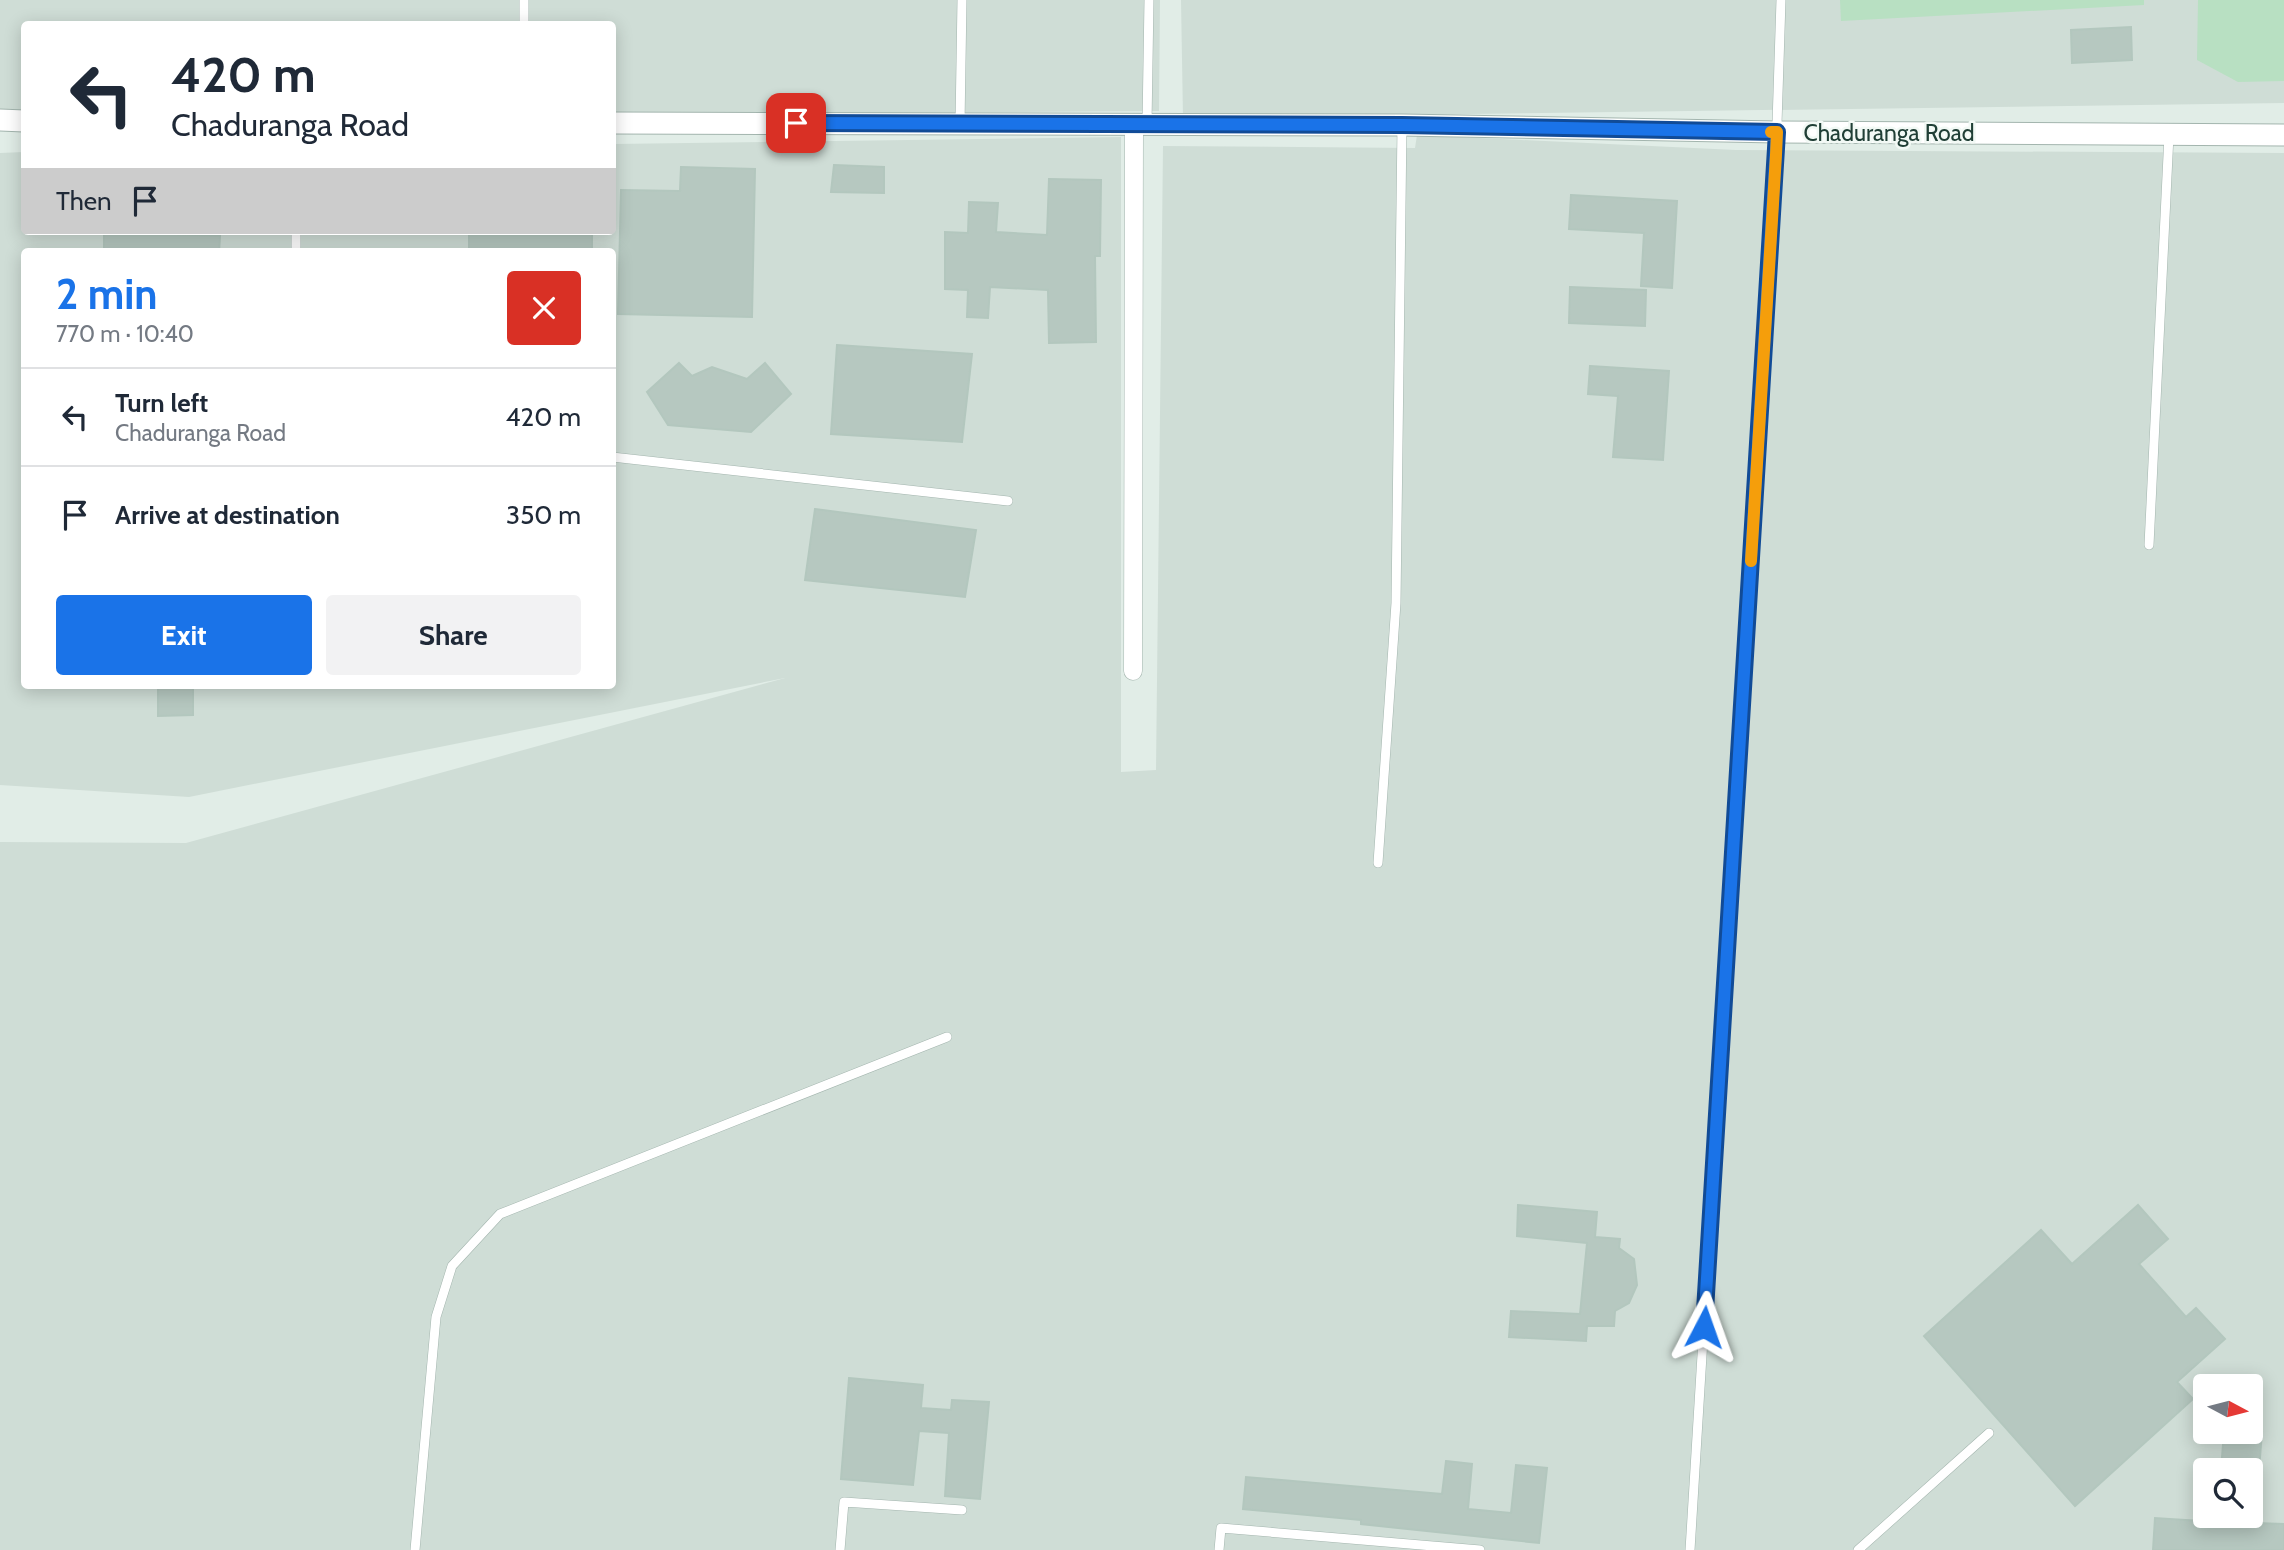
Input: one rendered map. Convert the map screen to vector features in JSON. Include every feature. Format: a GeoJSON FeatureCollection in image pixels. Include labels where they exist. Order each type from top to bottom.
{"type":"FeatureCollection","features":[{"type":"Feature","properties":{"kind":"street"},"geometry":{"type":"LineString","coordinates":[[0,120],[21,121]]}},
{"type":"Feature","properties":{"kind":"street","name":"Chaduranga Road"},"geometry":{"type":"LineString","coordinates":[[616,123],[1402,125],[1777,132],[2284,135]]}},
{"type":"Feature","properties":{"kind":"street"},"geometry":{"type":"LineString","coordinates":[[1133,671],[1140,126]]}},
{"type":"Feature","properties":{"kind":"lane"},"geometry":{"type":"LineString","coordinates":[[524,0],[524,21]]}},
{"type":"Feature","properties":{"kind":"lane"},"geometry":{"type":"LineString","coordinates":[[960,124],[962,0]]}},
{"type":"Feature","properties":{"kind":"lane"},"geometry":{"type":"LineString","coordinates":[[1140,126],[1149,0]]}},
{"type":"Feature","properties":{"kind":"lane"},"geometry":{"type":"LineString","coordinates":[[1690,1550],[1777,132],[1781,0]]}},
{"type":"Feature","properties":{"kind":"lane"},"geometry":{"type":"LineString","coordinates":[[1378,863],[1396,603],[1402,125]]}},
{"type":"Feature","properties":{"kind":"lane"},"geometry":{"type":"LineString","coordinates":[[2150,545],[2169,135]]}},
{"type":"Feature","properties":{"kind":"lane"},"geometry":{"type":"LineString","coordinates":[[616,457],[1009,501]]}},
{"type":"Feature","properties":{"kind":"lane"},"geometry":{"type":"LineString","coordinates":[[416,1550],[436,1317],[452,1266],[500,1214],[947,1037]]}},
{"type":"Feature","properties":{"kind":"lane"},"geometry":{"type":"LineString","coordinates":[[1858,1550],[1989,1433]]}},
{"type":"Feature","properties":{"kind":"lane"},"geometry":{"type":"LineString","coordinates":[[840,1550],[844,1502],[962,1510]]}},
{"type":"Feature","properties":{"kind":"lane"},"geometry":{"type":"LineString","coordinates":[[1219,1550],[1221,1528],[1480,1550]]}},
{"type":"Feature","properties":{"kind":"shaded area"},"geometry":{"type":"Polygon","coordinates":[[[0,0],[1160,0],[1159,111],[616,115],[616,21],[21,21],[21,114],[0,114],[0,0]]]}},
{"type":"Feature","properties":{"kind":"shaded area"},"geometry":{"type":"Polygon","coordinates":[[[1181,0],[2284,0],[2284,103],[1183,118],[1181,0]]]}},
{"type":"Feature","properties":{"kind":"shaded area"},"geometry":{"type":"Polygon","coordinates":[[[1417,135],[1736,150],[2284,153],[2284,1550],[0,1550],[0,842],[186,843],[785,678],[189,797],[0,785],[0,153],[21,152],[21,235],[616,235],[616,144],[1121,137],[1121,772],[1156,770],[1163,146],[1415,148],[1417,135]]]}},
{"type":"Feature","properties":{"kind":"green space"},"geometry":{"type":"Polygon","coordinates":[[[1840,0],[2144,0],[2144,5],[1841,21],[1840,0]]]}},
{"type":"Feature","properties":{"kind":"green space"},"geometry":{"type":"Polygon","coordinates":[[[2198,0],[2284,0],[2284,81],[2238,82],[2197,60],[2198,0]]]}},
{"type":"Feature","properties":{"kind":"building"},"geometry":{"type":"Polygon","coordinates":[[[2131,27],[2132,60],[2072,63],[2071,30],[2131,27]]]}},
{"type":"Feature","properties":{"kind":"building"},"geometry":{"type":"Polygon","coordinates":[[[834,165],[884,167],[884,193],[831,192],[834,165]]]}},
{"type":"Feature","properties":{"kind":"building"},"geometry":{"type":"Polygon","coordinates":[[[681,167],[755,169],[752,317],[618,314],[621,190],[680,191],[681,167]]]}},
{"type":"Feature","properties":{"kind":"building"},"geometry":{"type":"Polygon","coordinates":[[[1049,179],[1101,180],[1100,256],[1095,256],[1096,342],[1049,343],[1048,290],[990,287],[988,318],[967,317],[968,290],[945,289],[945,232],[968,233],[969,202],[998,203],[996,232],[1047,235],[1049,179]]]}},
{"type":"Feature","properties":{"kind":"building"},"geometry":{"type":"Polygon","coordinates":[[[1571,195],[1677,201],[1672,288],[1641,286],[1644,233],[1569,229],[1571,195]]]}},
{"type":"Feature","properties":{"kind":"building"},"geometry":{"type":"Polygon","coordinates":[[[104,235],[220,236],[219,248],[104,248],[104,235]]]}},
{"type":"Feature","properties":{"kind":"building"},"geometry":{"type":"Polygon","coordinates":[[[469,235],[592,235],[592,248],[469,248],[469,235]]]}},
{"type":"Feature","properties":{"kind":"building"},"geometry":{"type":"Polygon","coordinates":[[[1570,287],[1646,290],[1645,326],[1569,323],[1570,287]]]}},
{"type":"Feature","properties":{"kind":"building"},"geometry":{"type":"Polygon","coordinates":[[[837,345],[972,354],[962,442],[831,434],[837,345]]]}},
{"type":"Feature","properties":{"kind":"building"},"geometry":{"type":"Polygon","coordinates":[[[679,363],[692,376],[712,367],[747,379],[765,363],[791,394],[751,432],[668,425],[647,392],[679,363]]]}},
{"type":"Feature","properties":{"kind":"building"},"geometry":{"type":"Polygon","coordinates":[[[1590,366],[1669,371],[1663,460],[1613,457],[1618,396],[1588,394],[1590,366]]]}},
{"type":"Feature","properties":{"kind":"building"},"geometry":{"type":"Polygon","coordinates":[[[815,509],[976,530],[965,597],[805,580],[815,509]]]}},
{"type":"Feature","properties":{"kind":"building"},"geometry":{"type":"Polygon","coordinates":[[[158,689],[193,689],[193,715],[158,716],[158,689]]]}},
{"type":"Feature","properties":{"kind":"building"},"geometry":{"type":"Polygon","coordinates":[[[1518,1205],[1597,1212],[1595,1237],[1620,1239],[1619,1248],[1634,1259],[1637,1285],[1629,1303],[1615,1311],[1614,1326],[1587,1326],[1586,1341],[1509,1337],[1511,1311],[1580,1314],[1587,1243],[1517,1236],[1518,1205]]]}},
{"type":"Feature","properties":{"kind":"building"},"geometry":{"type":"Polygon","coordinates":[[[2138,1205],[2168,1239],[2139,1264],[2186,1317],[2196,1308],[2225,1339],[2177,1382],[2193,1399],[2075,1506],[1924,1336],[2041,1230],[2072,1264],[2138,1205]]]}},
{"type":"Feature","properties":{"kind":"building"},"geometry":{"type":"Polygon","coordinates":[[[849,1378],[923,1385],[921,1408],[951,1410],[952,1400],[989,1402],[980,1499],[945,1496],[949,1433],[919,1431],[913,1485],[841,1479],[849,1378]]]}},
{"type":"Feature","properties":{"kind":"building"},"geometry":{"type":"Polygon","coordinates":[[[2223,1444],[2261,1444],[2260,1458],[2222,1458],[2223,1444]]]}},
{"type":"Feature","properties":{"kind":"building"},"geometry":{"type":"Polygon","coordinates":[[[1446,1461],[1472,1464],[1468,1509],[1511,1513],[1516,1465],[1547,1468],[1539,1543],[1361,1524],[1361,1520],[1243,1509],[1246,1477],[1442,1494],[1446,1461]]]}},
{"type":"Feature","properties":{"kind":"building"},"geometry":{"type":"Polygon","coordinates":[[[2155,1518],[2193,1520],[2193,1528],[2263,1528],[2263,1523],[2284,1524],[2284,1550],[2153,1550],[2155,1518]]]}},
{"type":"Feature","properties":{"kind":"slow traffic"},"geometry":{"type":"LineString","coordinates":[[1751,561],[1776,155],[1777,132],[1771,132]]}},
{"type":"Feature","properties":{"kind":"route"},"geometry":{"type":"LineString","coordinates":[[796,123],[1402,125],[1777,132],[1704,1327]]}}]}
